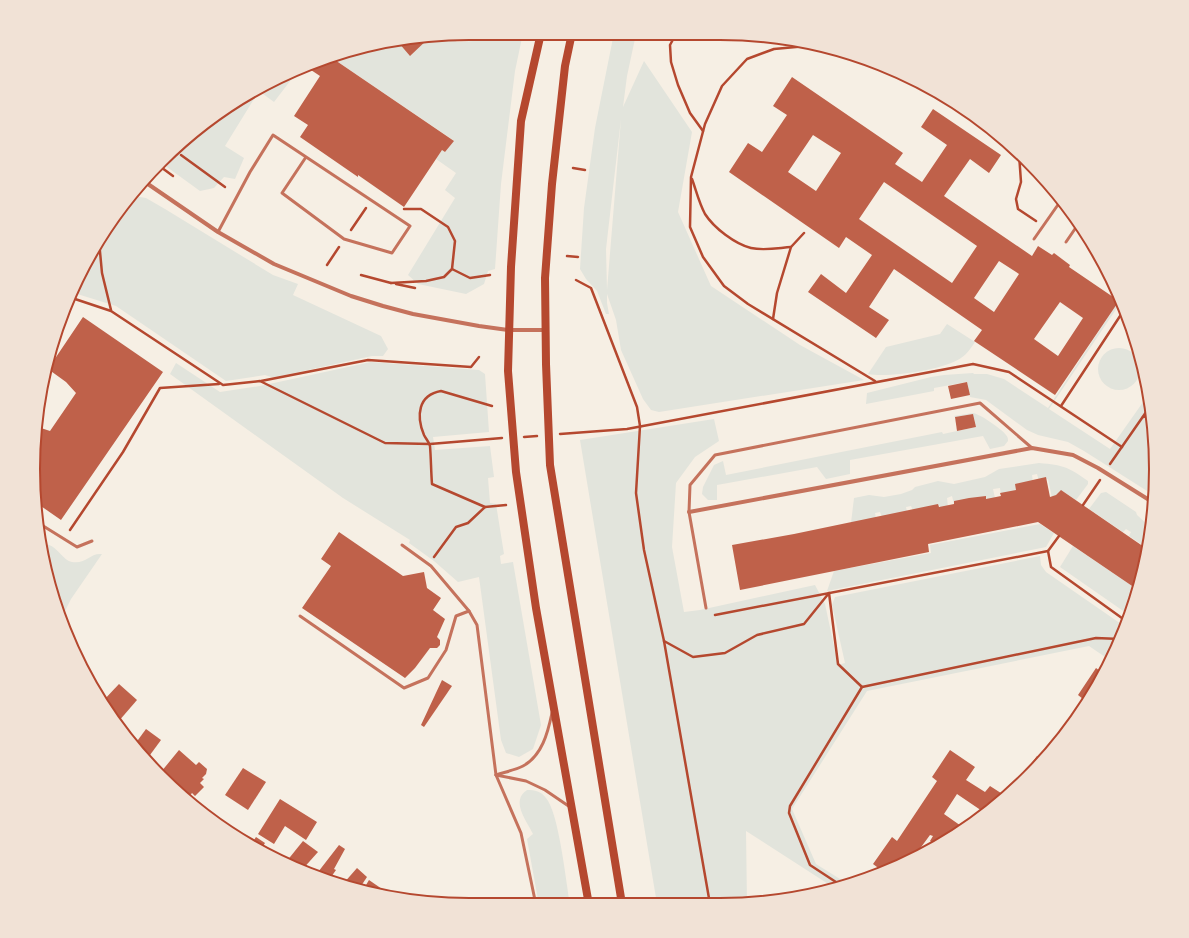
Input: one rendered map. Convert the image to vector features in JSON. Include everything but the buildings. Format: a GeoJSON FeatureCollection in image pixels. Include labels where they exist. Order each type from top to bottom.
{"type":"FeatureCollection","features":[{"type":"Feature","properties":{"kind":"main road"},"geometry":{"type":"LineString","coordinates":[[539,40],[521,121],[511,267],[508,371],[516,472],[536,608],[588,898]]}},
{"type":"Feature","properties":{"kind":"main road"},"geometry":{"type":"LineString","coordinates":[[571,40],[565,66],[552,184],[545,278],[545,330],[550,465],[621,898]]}},
{"type":"Feature","properties":{"kind":"street"},"geometry":{"type":"LineString","coordinates":[[148,184],[218,232],[274,264],[351,296],[413,314],[479,326],[508,330],[545,330]]}},
{"type":"Feature","properties":{"kind":"street"},"geometry":{"type":"LineString","coordinates":[[689,512],[1032,448],[1073,455],[1105,472],[1148,499]]}},
{"type":"Feature","properties":{"kind":"lane"},"geometry":{"type":"LineString","coordinates":[[218,232],[250,172],[274,135],[410,226],[392,253],[344,239],[282,193],[306,157]]}},
{"type":"Feature","properties":{"kind":"lane"},"geometry":{"type":"LineString","coordinates":[[1034,238],[1058,205]]}},
{"type":"Feature","properties":{"kind":"lane"},"geometry":{"type":"LineString","coordinates":[[1066,242],[1075,229]]}},
{"type":"Feature","properties":{"kind":"lane"},"geometry":{"type":"LineString","coordinates":[[706,608],[689,512],[690,485],[715,455],[980,403],[1032,448]]}},
{"type":"Feature","properties":{"kind":"lane"},"geometry":{"type":"LineString","coordinates":[[44,527],[77,547],[92,541]]}},
{"type":"Feature","properties":{"kind":"lane"},"geometry":{"type":"LineString","coordinates":[[402,545],[431,566],[469,611],[477,625],[496,775],[521,833],[535,898]]}},
{"type":"Feature","properties":{"kind":"lane"},"geometry":{"type":"LineString","coordinates":[[300,616],[404,688],[428,678],[446,650],[456,616],[469,611]]}},
{"type":"Feature","properties":{"kind":"lane"},"geometry":{"type":"LineString","coordinates":[[496,775],[524,765],[538,752],[549,730],[554,706]]}},
{"type":"Feature","properties":{"kind":"lane"},"geometry":{"type":"LineString","coordinates":[[496,775],[526,781],[546,790],[572,808]]}},
{"type":"Feature","properties":{"kind":"path"},"geometry":{"type":"LineString","coordinates":[[673,40],[670,45],[670,62],[690,113],[703,131]]}},
{"type":"Feature","properties":{"kind":"path"},"geometry":{"type":"LineString","coordinates":[[795,47],[774,48],[748,58],[722,86],[705,124],[691,177],[690,227],[703,257],[724,286],[748,304],[876,382]]}},
{"type":"Feature","properties":{"kind":"path"},"geometry":{"type":"LineString","coordinates":[[181,155],[225,187]]}},
{"type":"Feature","properties":{"kind":"path"},"geometry":{"type":"LineString","coordinates":[[1019,162],[1020,182],[1016,199],[1018,209],[1043,226]]}},
{"type":"Feature","properties":{"kind":"path"},"geometry":{"type":"LineString","coordinates":[[573,168],[585,170]]}},
{"type":"Feature","properties":{"kind":"path"},"geometry":{"type":"LineString","coordinates":[[163,169],[173,176]]}},
{"type":"Feature","properties":{"kind":"path"},"geometry":{"type":"LineString","coordinates":[[691,177],[705,213],[716,228],[732,239],[751,248],[772,249],[791,246]]}},
{"type":"Feature","properties":{"kind":"path"},"geometry":{"type":"LineString","coordinates":[[327,265],[366,208],[379,206]]}},
{"type":"Feature","properties":{"kind":"path"},"geometry":{"type":"LineString","coordinates":[[391,282],[432,280],[444,277],[452,269],[455,241],[448,227],[421,209],[402,209]]}},
{"type":"Feature","properties":{"kind":"path"},"geometry":{"type":"LineString","coordinates":[[773,319],[777,293],[791,246],[804,233]]}},
{"type":"Feature","properties":{"kind":"path"},"geometry":{"type":"LineString","coordinates":[[100,250],[102,273],[111,311]]}},
{"type":"Feature","properties":{"kind":"path"},"geometry":{"type":"LineString","coordinates":[[567,256],[578,257]]}},
{"type":"Feature","properties":{"kind":"path"},"geometry":{"type":"LineString","coordinates":[[452,269],[470,278],[490,274]]}},
{"type":"Feature","properties":{"kind":"path"},"geometry":{"type":"LineString","coordinates":[[361,275],[415,288]]}},
{"type":"Feature","properties":{"kind":"path"},"geometry":{"type":"LineString","coordinates":[[576,280],[591,288],[637,407],[640,426],[636,493],[644,550],[664,641],[709,898]]}},
{"type":"Feature","properties":{"kind":"path"},"geometry":{"type":"LineString","coordinates":[[75,299],[111,311],[220,384]]}},
{"type":"Feature","properties":{"kind":"path"},"geometry":{"type":"LineString","coordinates":[[1061,406],[1120,316]]}},
{"type":"Feature","properties":{"kind":"path"},"geometry":{"type":"LineString","coordinates":[[64,539],[123,452],[160,388],[223,385],[260,381],[368,360],[471,367],[479,356]]}},
{"type":"Feature","properties":{"kind":"path"},"geometry":{"type":"LineString","coordinates":[[555,434],[627,429],[974,364],[1009,372],[1122,447]]}},
{"type":"Feature","properties":{"kind":"path"},"geometry":{"type":"LineString","coordinates":[[260,381],[385,444],[436,444],[507,438]]}},
{"type":"Feature","properties":{"kind":"path"},"geometry":{"type":"LineString","coordinates":[[492,406],[446,391],[441,391],[433,393],[423,403],[419,412],[420,423],[424,435],[430,444],[432,484],[486,507],[506,505]]}},
{"type":"Feature","properties":{"kind":"path"},"geometry":{"type":"LineString","coordinates":[[1083,505],[1145,414]]}},
{"type":"Feature","properties":{"kind":"path"},"geometry":{"type":"LineString","coordinates":[[523,437],[539,436]]}},
{"type":"Feature","properties":{"kind":"path"},"geometry":{"type":"LineString","coordinates":[[440,550],[456,527],[468,523],[486,507]]}},
{"type":"Feature","properties":{"kind":"path"},"geometry":{"type":"LineString","coordinates":[[706,608],[708,616],[1048,550],[1059,536]]}},
{"type":"Feature","properties":{"kind":"path"},"geometry":{"type":"LineString","coordinates":[[1048,550],[1051,568],[1122,618]]}},
{"type":"Feature","properties":{"kind":"path"},"geometry":{"type":"LineString","coordinates":[[664,641],[693,657],[725,653],[757,635],[804,624],[829,593]]}},
{"type":"Feature","properties":{"kind":"path"},"geometry":{"type":"LineString","coordinates":[[829,593],[838,664],[862,687]]}},
{"type":"Feature","properties":{"kind":"path"},"geometry":{"type":"LineString","coordinates":[[835,882],[810,865],[789,814],[790,806],[862,687],[1096,638],[1114,639]]}},
{"type":"Feature","properties":{"kind":"shaded area"},"geometry":{"type":"Polygon","coordinates":[[[522,40],[515,71],[501,184],[495,269],[488,271],[484,284],[466,294],[418,284],[408,275],[455,198],[445,190],[456,173],[436,159],[442,150],[445,152],[453,140],[337,61],[385,48],[401,46],[410,55],[424,43],[441,41],[522,40]]]}},
{"type":"Feature","properties":{"kind":"shaded area"},"geometry":{"type":"Polygon","coordinates":[[[613,40],[635,40],[627,76],[623,107],[644,61],[692,132],[678,212],[711,286],[800,345],[864,380],[659,412],[651,410],[643,399],[621,350],[616,320],[607,294],[609,314],[606,314],[597,291],[586,279],[580,269],[584,208],[595,128],[613,40]],[[621,119],[606,249],[607,290],[621,119]]]}},
{"type":"Feature","properties":{"kind":"shaded area"},"geometry":{"type":"Polygon","coordinates":[[[292,78],[274,102],[262,93],[292,78]]]}},
{"type":"Feature","properties":{"kind":"shaded area"},"geometry":{"type":"Polygon","coordinates":[[[256,96],[225,146],[244,158],[235,179],[224,177],[214,188],[200,191],[166,166],[186,146],[231,112],[256,96]]]}},
{"type":"Feature","properties":{"kind":"shaded area"},"geometry":{"type":"Polygon","coordinates":[[[138,197],[146,198],[165,209],[273,275],[298,284],[293,295],[381,336],[388,349],[383,356],[372,356],[276,377],[265,375],[226,381],[116,306],[78,294],[97,254],[138,197]]]}},
{"type":"Feature","properties":{"kind":"shaded area"},"geometry":{"type":"Polygon","coordinates":[[[1116,305],[1117,308],[1049,409],[1110,449],[1143,402],[1148,441],[1148,492],[1068,442],[1038,435],[1027,430],[986,400],[970,397],[967,382],[934,388],[934,391],[866,404],[867,393],[931,377],[973,373],[987,374],[1004,379],[1048,408],[1116,305]]]}},
{"type":"Feature","properties":{"kind":"shaded area"},"geometry":{"type":"Polygon","coordinates":[[[947,324],[975,342],[967,353],[961,358],[942,366],[916,372],[889,375],[868,374],[886,347],[940,334],[947,324]]]}},
{"type":"Feature","properties":{"kind":"shaded area"},"geometry":{"type":"Polygon","coordinates":[[[1115,348],[1123,348],[1131,352],[1139,376],[1134,384],[1123,390],[1115,390],[1104,384],[1098,373],[1098,365],[1104,354],[1115,348]]]}},
{"type":"Feature","properties":{"kind":"shaded area"},"geometry":{"type":"Polygon","coordinates":[[[371,362],[479,370],[485,374],[489,432],[433,437],[435,450],[490,446],[494,477],[488,478],[490,503],[496,504],[504,554],[500,556],[501,564],[513,562],[541,725],[533,749],[519,757],[506,753],[501,740],[479,577],[458,582],[434,561],[409,543],[410,540],[343,498],[170,374],[176,363],[220,392],[260,386],[371,362]]]}},
{"type":"Feature","properties":{"kind":"shaded area"},"geometry":{"type":"Polygon","coordinates":[[[973,413],[1004,432],[1008,441],[1004,446],[990,449],[983,436],[850,460],[850,474],[826,479],[817,467],[717,485],[717,500],[708,500],[702,494],[703,487],[714,465],[723,461],[726,475],[942,432],[943,434],[976,427],[973,414],[954,416],[973,413]]]}},
{"type":"Feature","properties":{"kind":"shaded area"},"geometry":{"type":"Polygon","coordinates":[[[714,419],[719,441],[695,457],[676,483],[672,547],[684,612],[700,610],[815,585],[825,604],[838,665],[845,663],[832,605],[835,597],[1040,556],[1041,565],[1046,572],[1120,623],[1106,657],[1089,646],[867,691],[792,809],[816,864],[841,880],[828,884],[746,831],[747,897],[656,898],[580,440],[714,419]]]}},
{"type":"Feature","properties":{"kind":"shaded area"},"geometry":{"type":"Polygon","coordinates":[[[1039,463],[1065,468],[1088,481],[1088,484],[1076,500],[1062,491],[1052,498],[1048,479],[1039,481],[1037,474],[1032,475],[1033,482],[1017,491],[1001,496],[1000,488],[993,489],[995,498],[987,500],[986,497],[954,504],[952,496],[947,498],[948,507],[940,509],[940,506],[913,511],[911,506],[906,507],[907,512],[882,517],[880,512],[875,513],[876,518],[851,523],[854,498],[869,495],[884,497],[901,494],[912,490],[915,487],[938,481],[954,484],[985,477],[999,469],[1039,463]]]}},
{"type":"Feature","properties":{"kind":"shaded area"},"geometry":{"type":"Polygon","coordinates":[[[1106,492],[1136,512],[1137,515],[1145,523],[1142,545],[1129,536],[1131,532],[1126,529],[1123,532],[1089,509],[1101,493],[1106,492]]]}},
{"type":"Feature","properties":{"kind":"shaded area"},"geometry":{"type":"Polygon","coordinates":[[[1040,524],[1054,533],[1046,547],[827,591],[834,571],[931,553],[930,545],[1040,524]]]}},
{"type":"Feature","properties":{"kind":"shaded area"},"geometry":{"type":"Polygon","coordinates":[[[47,544],[52,546],[68,561],[72,562],[85,560],[94,555],[102,554],[71,599],[65,612],[55,580],[47,544]]]}},
{"type":"Feature","properties":{"kind":"shaded area"},"geometry":{"type":"Polygon","coordinates":[[[1073,546],[1132,586],[1124,612],[1060,567],[1073,546]]]}},
{"type":"Feature","properties":{"kind":"shaded area"},"geometry":{"type":"Polygon","coordinates":[[[527,790],[540,792],[551,806],[558,832],[569,898],[538,898],[527,839],[533,834],[521,811],[520,800],[522,795],[527,790]]]}}]}
